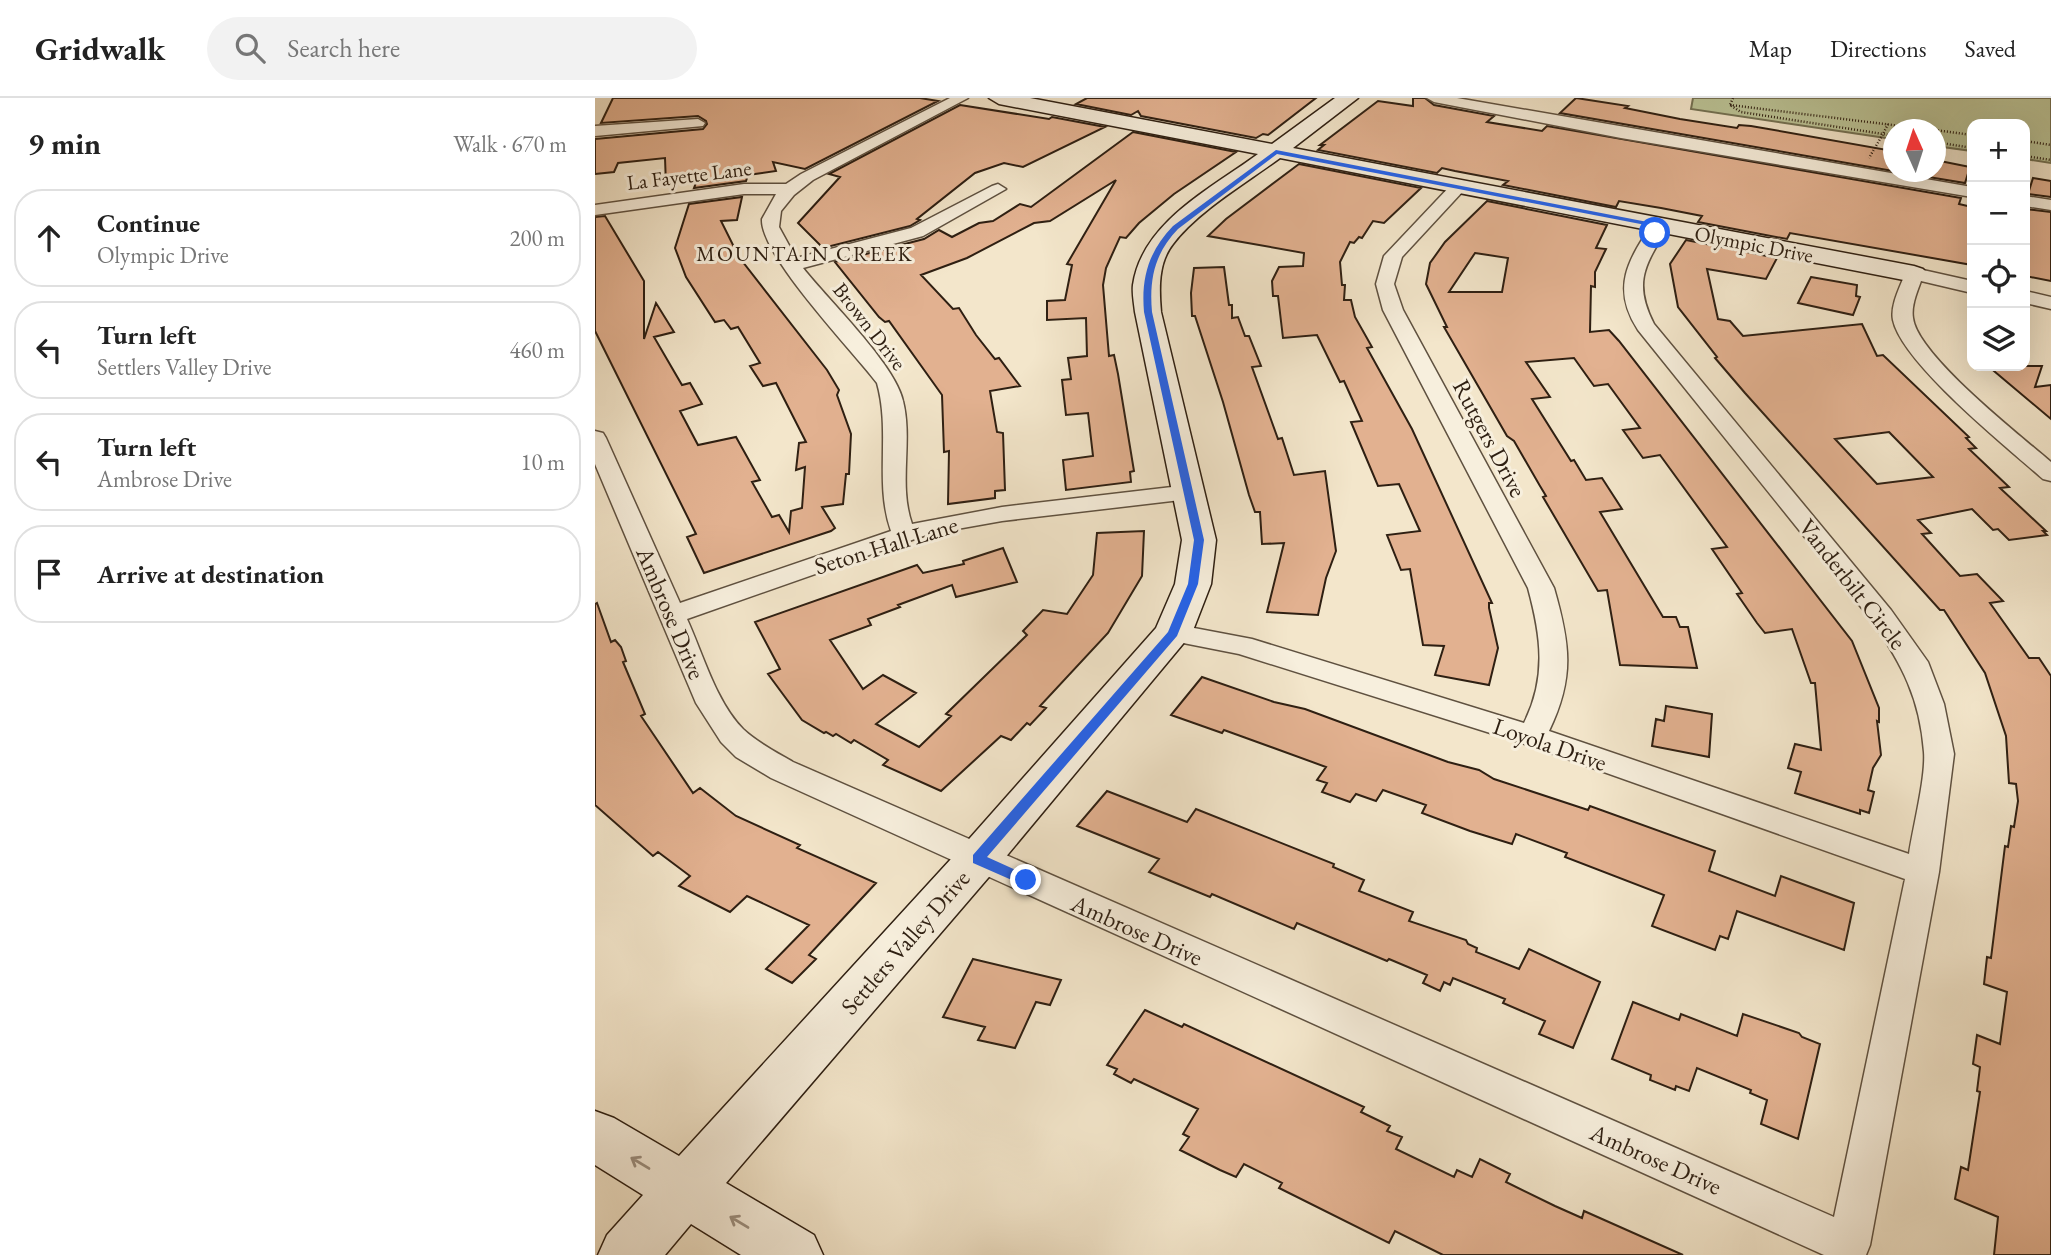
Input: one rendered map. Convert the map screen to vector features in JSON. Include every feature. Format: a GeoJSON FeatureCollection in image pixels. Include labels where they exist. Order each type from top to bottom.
{"type":"FeatureCollection","features":[{"type":"Feature","properties":{"kind":"street","name":"Brown Drive"},"geometry":{"type":"LineString","coordinates":[[904,534],[896,516],[892,491],[897,425],[890,389],[876,366],[792,265],[774,240],[770,226],[772,214],[790,189],[817,171],[961,98]]}},
{"type":"Feature","properties":{"kind":"street","name":"Olympic Drive"},"geometry":{"type":"LineString","coordinates":[[999,98],[1967,285]]}},
{"type":"Feature","properties":{"kind":"street","name":"Settlers Valley Drive"},"geometry":{"type":"LineString","coordinates":[[627,1255],[978,859],[1173,633],[1193,584],[1199,540],[1148,312],[1146,286],[1149,273],[1162,241],[1175,227],[1348,98]]}},
{"type":"Feature","properties":{"kind":"street"},"geometry":{"type":"LineString","coordinates":[[1434,98],[1535,110],[1967,191]]}},
{"type":"Feature","properties":{"kind":"street"},"geometry":{"type":"LineString","coordinates":[[595,131],[698,123]]}},
{"type":"Feature","properties":{"kind":"street","name":"Rutgers Drive"},"geometry":{"type":"LineString","coordinates":[[1459,186],[1393,256],[1387,268],[1385,284],[1392,310],[1541,589],[1553,631],[1555,661],[1551,695],[1532,736]]}},
{"type":"Feature","properties":{"kind":"street","name":"La Fayette Lane"},"geometry":{"type":"LineString","coordinates":[[595,210],[744,189],[790,189]]}},
{"type":"Feature","properties":{"kind":"street"},"geometry":{"type":"LineString","coordinates":[[792,265],[917,232],[965,209],[998,189]]}},
{"type":"Feature","properties":{"kind":"street"},"geometry":{"type":"LineString","coordinates":[[2030,202],[2051,205]]}},
{"type":"Feature","properties":{"kind":"street","name":"Vanderbilt Circle"},"geometry":{"type":"LineString","coordinates":[[1660,225],[1641,257],[1630,289],[1634,307],[1645,326],[1882,616],[1914,662],[1930,704],[1939,754],[1923,872],[1849,1245]]}},
{"type":"Feature","properties":{"kind":"street"},"geometry":{"type":"LineString","coordinates":[[1914,274],[1902,319],[1909,335],[1939,373],[2051,474]]}},
{"type":"Feature","properties":{"kind":"street"},"geometry":{"type":"LineString","coordinates":[[2030,299],[2051,303]]}},
{"type":"Feature","properties":{"kind":"street","name":"Ambrose Drive"},"geometry":{"type":"LineString","coordinates":[[595,439],[710,703],[731,734],[747,749],[782,770],[978,859],[1849,1245]]}},
{"type":"Feature","properties":{"kind":"street","name":"Seton Hall Lane"},"geometry":{"type":"LineString","coordinates":[[672,615],[904,534],[1002,514],[1189,492]]}},
{"type":"Feature","properties":{"kind":"street","name":"Loyola Drive"},"geometry":{"type":"LineString","coordinates":[[1173,633],[1242,645],[1532,736],[1923,872]]}},
{"type":"Feature","properties":{"kind":"street"},"geometry":{"type":"LineString","coordinates":[[595,1136],[794,1255]]}},
{"type":"Feature","properties":{"kind":"path"},"geometry":{"type":"LineString","coordinates":[[1730,105],[1733,98]]}},
{"type":"Feature","properties":{"kind":"path"},"geometry":{"type":"LineString","coordinates":[[1730,105],[1883,123]]}},
{"type":"Feature","properties":{"kind":"path"},"geometry":{"type":"LineString","coordinates":[[1730,105],[1749,114],[1883,133]]}},
{"type":"Feature","properties":{"kind":"path"},"geometry":{"type":"LineString","coordinates":[[1946,132],[1967,134]]}},
{"type":"Feature","properties":{"kind":"path"},"geometry":{"type":"LineString","coordinates":[[1863,168],[1883,135]]}},
{"type":"Feature","properties":{"kind":"path"},"geometry":{"type":"LineString","coordinates":[[2030,142],[2051,145]]}},
{"type":"Feature","properties":{"kind":"path"},"geometry":{"type":"LineString","coordinates":[[1946,144],[1967,147]]}},
{"type":"Feature","properties":{"kind":"path"},"geometry":{"type":"LineString","coordinates":[[2030,157],[2051,160]]}},
{"type":"Feature","properties":{"kind":"green space"},"geometry":{"type":"Polygon","coordinates":[[[1693,98],[2051,98],[2051,163],[2030,160],[2030,119],[1967,119],[1967,150],[1946,147],[1946,119],[1883,119],[1883,138],[1691,109],[1693,98]]]}},
{"type":"Feature","properties":{"kind":"building"},"geometry":{"type":"Polygon","coordinates":[[[613,98],[920,98],[938,101],[805,169],[773,162],[776,171],[748,175],[746,181],[694,188],[697,180],[666,185],[665,158],[618,163],[614,172],[595,174],[595,139],[703,129],[707,124],[698,116],[601,123],[613,98]]]}},
{"type":"Feature","properties":{"kind":"building"},"geometry":{"type":"Polygon","coordinates":[[[1087,98],[1316,98],[1268,135],[1263,134],[1256,138],[1141,116],[1138,111],[1131,115],[1076,104],[1087,98]]]}},
{"type":"Feature","properties":{"kind":"building"},"geometry":{"type":"Polygon","coordinates":[[[1413,98],[1425,98],[1434,105],[1494,116],[1487,122],[1542,131],[1547,126],[1961,198],[1959,204],[1967,206],[1967,264],[1790,233],[1787,239],[1698,222],[1702,216],[1661,208],[1619,201],[1616,207],[1503,185],[1508,181],[1442,168],[1437,173],[1318,150],[1324,145],[1320,145],[1378,101],[1413,106],[1413,98]]]}},
{"type":"Feature","properties":{"kind":"building"},"geometry":{"type":"Polygon","coordinates":[[[1576,98],[1628,106],[1625,108],[1680,119],[1737,128],[1739,125],[1751,126],[1883,149],[1883,169],[1560,113],[1576,98]]]}},
{"type":"Feature","properties":{"kind":"building"},"geometry":{"type":"Polygon","coordinates":[[[960,105],[1105,127],[1023,167],[1004,163],[975,173],[910,226],[823,248],[798,223],[840,177],[829,174],[960,105]]]}},
{"type":"Feature","properties":{"kind":"building"},"geometry":{"type":"Polygon","coordinates":[[[1133,132],[1236,152],[1174,194],[1139,223],[1126,238],[1120,237],[1106,268],[1103,285],[1109,356],[1114,355],[1118,374],[1134,471],[1130,472],[1131,482],[1066,490],[1063,460],[1093,456],[1088,413],[1066,415],[1062,380],[1071,379],[1068,358],[1087,356],[1086,318],[1047,320],[1047,301],[1065,300],[1072,265],[1067,264],[1116,180],[1050,221],[1034,223],[967,258],[921,275],[953,309],[959,308],[976,335],[995,359],[999,358],[1020,386],[990,391],[997,432],[1003,433],[1005,490],[995,491],[995,498],[948,504],[949,451],[944,452],[942,395],[889,321],[885,322],[879,317],[835,262],[924,239],[939,230],[952,237],[979,223],[993,221],[1020,204],[1031,207],[1133,132]]]}},
{"type":"Feature","properties":{"kind":"building"},"geometry":{"type":"Polygon","coordinates":[[[1946,162],[1967,166],[1965,183],[1946,180],[1946,162]]]}},
{"type":"Feature","properties":{"kind":"building"},"geometry":{"type":"Polygon","coordinates":[[[1299,164],[1421,188],[1384,223],[1373,221],[1362,238],[1359,237],[1354,243],[1350,242],[1340,262],[1342,285],[1345,285],[1344,300],[1351,300],[1355,317],[1372,347],[1367,348],[1412,429],[1492,603],[1489,603],[1489,608],[1498,648],[1489,685],[1435,675],[1444,646],[1423,645],[1410,569],[1401,570],[1387,535],[1420,531],[1399,484],[1378,486],[1351,422],[1362,421],[1344,381],[1340,382],[1317,335],[1283,338],[1278,296],[1273,296],[1272,281],[1279,267],[1303,266],[1304,253],[1208,236],[1226,219],[1299,164]]]}},
{"type":"Feature","properties":{"kind":"building"},"geometry":{"type":"Polygon","coordinates":[[[2033,178],[2051,181],[2051,197],[2030,194],[2033,178]]]}},
{"type":"Feature","properties":{"kind":"building"},"geometry":{"type":"Polygon","coordinates":[[[742,197],[737,220],[721,221],[739,257],[827,370],[839,390],[837,395],[851,434],[849,474],[846,474],[843,504],[822,507],[835,528],[831,531],[704,573],[687,537],[696,534],[595,331],[595,217],[605,216],[644,281],[644,339],[656,303],[674,332],[654,337],[682,385],[690,383],[702,404],[680,411],[698,445],[736,437],[760,480],[752,482],[772,517],[779,515],[789,532],[791,511],[802,508],[805,467],[796,470],[799,443],[806,442],[776,383],[763,386],[750,366],[760,363],[738,327],[731,329],[724,320],[715,322],[686,277],[675,248],[689,204],[742,197]]]}},
{"type":"Feature","properties":{"kind":"building"},"geometry":{"type":"Polygon","coordinates":[[[1487,201],[1607,225],[1596,248],[1606,249],[1595,272],[1595,287],[1591,286],[1590,332],[1609,330],[1619,341],[1852,641],[1879,708],[1879,722],[1877,721],[1881,755],[1873,768],[1868,790],[1874,792],[1869,813],[1860,810],[1860,814],[1795,793],[1801,772],[1788,768],[1795,744],[1821,750],[1815,683],[1811,683],[1792,629],[1765,633],[1757,623],[1737,594],[1742,593],[1712,549],[1727,547],[1660,455],[1643,458],[1623,430],[1640,428],[1608,384],[1594,386],[1574,358],[1526,362],[1550,397],[1532,399],[1586,480],[1602,478],[1622,509],[1600,512],[1663,617],[1676,617],[1680,627],[1688,627],[1697,668],[1620,665],[1607,590],[1598,591],[1514,441],[1507,436],[1444,327],[1447,327],[1426,284],[1430,263],[1445,242],[1487,201]],[[1475,253],[1449,292],[1502,292],[1508,258],[1475,253]]]}},
{"type":"Feature","properties":{"kind":"building"},"geometry":{"type":"Polygon","coordinates":[[[2030,210],[2051,212],[2051,281],[2030,277],[2030,210]]]}},
{"type":"Feature","properties":{"kind":"building"},"geometry":{"type":"Polygon","coordinates":[[[1686,240],[1777,258],[1766,279],[1707,269],[1718,319],[1730,321],[1743,336],[1862,324],[1877,356],[1883,355],[1969,437],[1966,438],[1976,448],[1969,449],[2009,487],[2000,488],[2046,531],[2043,531],[2047,535],[2009,540],[1998,529],[1993,530],[1972,509],[1918,520],[1931,533],[1922,534],[1960,576],[1977,574],[2003,601],[1990,603],[2029,658],[2039,658],[2051,676],[2051,1255],[1994,1255],[1998,1217],[1955,1199],[1961,1167],[1968,1170],[1980,1092],[1977,1091],[1980,1067],[1973,1064],[1977,1035],[2000,1044],[2007,992],[1984,984],[1987,957],[1991,958],[2005,846],[2008,847],[2011,826],[2014,827],[2018,801],[2016,784],[2009,783],[2006,736],[1985,673],[1944,610],[1940,610],[1715,358],[1717,357],[1678,307],[1670,264],[1686,240]],[[1889,432],[1835,439],[1877,484],[1933,477],[1889,432]]]}},
{"type":"Feature","properties":{"kind":"building"},"geometry":{"type":"Polygon","coordinates":[[[1224,267],[1232,318],[1238,317],[1261,366],[1252,367],[1278,439],[1282,438],[1294,475],[1325,471],[1336,551],[1326,578],[1318,615],[1267,612],[1284,543],[1262,544],[1260,512],[1255,512],[1249,495],[1223,402],[1195,316],[1192,316],[1194,268],[1224,267]]]}},
{"type":"Feature","properties":{"kind":"building"},"geometry":{"type":"Polygon","coordinates":[[[1811,277],[1857,285],[1856,296],[1860,297],[1853,315],[1798,303],[1811,277]]]}},
{"type":"Feature","properties":{"kind":"building"},"geometry":{"type":"Polygon","coordinates":[[[2030,366],[2042,366],[2035,387],[2051,385],[2051,419],[1994,371],[2030,371],[2030,366]]]}},
{"type":"Feature","properties":{"kind":"building"},"geometry":{"type":"Polygon","coordinates":[[[1144,531],[1142,576],[1108,633],[1040,706],[1046,708],[1030,725],[1027,723],[1011,740],[1001,736],[941,791],[883,765],[888,760],[854,740],[851,743],[836,734],[833,736],[824,733],[802,720],[768,674],[780,669],[755,622],[917,565],[923,573],[964,564],[963,561],[1003,548],[1017,582],[956,597],[952,585],[898,605],[900,607],[868,619],[871,625],[830,640],[863,689],[883,675],[916,693],[876,724],[919,747],[951,716],[946,714],[1027,635],[1023,631],[1043,610],[1067,614],[1093,575],[1097,533],[1144,531]]]}},
{"type":"Feature","properties":{"kind":"building"},"geometry":{"type":"Polygon","coordinates":[[[597,603],[611,642],[615,640],[621,647],[626,661],[623,662],[645,714],[641,716],[693,793],[700,788],[736,816],[800,845],[797,848],[876,883],[809,955],[816,959],[792,983],[766,969],[809,925],[747,896],[730,912],[679,886],[690,876],[658,852],[653,856],[595,805],[597,603]]]}},
{"type":"Feature","properties":{"kind":"building"},"geometry":{"type":"Polygon","coordinates":[[[1202,677],[1274,702],[1305,709],[1448,762],[1479,770],[1494,779],[1588,810],[1590,806],[1715,851],[1709,871],[1775,896],[1781,876],[1854,903],[1844,950],[1737,911],[1728,939],[1720,936],[1715,950],[1652,926],[1664,895],[1565,857],[1567,853],[1516,834],[1512,844],[1470,831],[1422,813],[1426,805],[1383,790],[1376,801],[1356,794],[1350,802],[1322,792],[1327,783],[1317,780],[1326,767],[1224,730],[1222,733],[1171,715],[1202,677]]]}},
{"type":"Feature","properties":{"kind":"building"},"geometry":{"type":"Polygon","coordinates":[[[1666,706],[1712,714],[1709,757],[1652,746],[1656,719],[1664,721],[1666,706]]]}},
{"type":"Feature","properties":{"kind":"building"},"geometry":{"type":"Polygon","coordinates":[[[1107,791],[1187,822],[1196,809],[1334,864],[1333,867],[1364,880],[1359,891],[1413,912],[1409,921],[1466,940],[1477,948],[1476,952],[1519,969],[1529,949],[1600,982],[1573,1048],[1539,1034],[1545,1021],[1503,1003],[1505,999],[1453,978],[1450,985],[1444,982],[1440,991],[1423,983],[1427,975],[1389,959],[1387,961],[1297,923],[1294,929],[1212,894],[1210,897],[1149,872],[1159,859],[1077,826],[1107,791]]]}},
{"type":"Feature","properties":{"kind":"building"},"geometry":{"type":"Polygon","coordinates":[[[973,959],[1061,980],[1050,1005],[1036,1002],[1015,1048],[978,1040],[985,1027],[943,1017],[973,959]]]}},
{"type":"Feature","properties":{"kind":"building"},"geometry":{"type":"Polygon","coordinates":[[[1633,1002],[1679,1020],[1681,1014],[1737,1036],[1743,1014],[1799,1033],[1802,1037],[1820,1044],[1798,1139],[1761,1124],[1767,1100],[1750,1093],[1751,1090],[1697,1068],[1689,1091],[1676,1086],[1675,1090],[1650,1080],[1651,1075],[1612,1059],[1633,1002]]]}},
{"type":"Feature","properties":{"kind":"building"},"geometry":{"type":"Polygon","coordinates":[[[1145,1010],[1182,1027],[1184,1024],[1364,1107],[1361,1112],[1390,1126],[1387,1131],[1402,1137],[1396,1149],[1454,1177],[1457,1170],[1472,1177],[1480,1159],[1510,1174],[1506,1182],[1555,1206],[1582,1218],[1584,1211],[1683,1255],[1443,1255],[1395,1231],[1389,1243],[1279,1188],[1282,1183],[1244,1164],[1236,1177],[1220,1170],[1180,1150],[1189,1137],[1183,1134],[1198,1109],[1134,1079],[1131,1083],[1114,1074],[1117,1069],[1107,1065],[1145,1010]]]}},
{"type":"Feature","properties":{"kind":"district","name":"MOUNTAIN CREEK"},"geometry":{"type":"Point","coordinates":[805,253]}},
{"type":"Feature","properties":{"kind":"route"},"geometry":{"type":"LineString","coordinates":[[1026,880],[978,859],[1173,633],[1193,584],[1199,540],[1148,312],[1146,286],[1152,261],[1162,241],[1175,227],[1276,152],[1660,225],[1655,233]]}}]}
